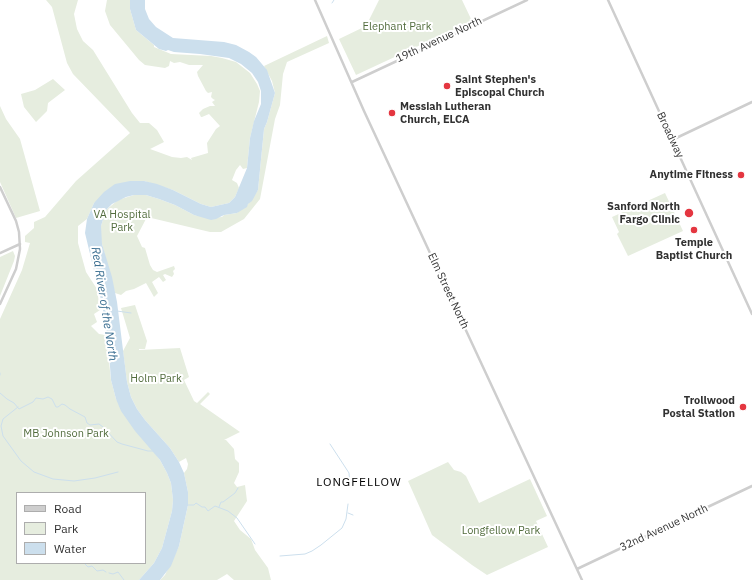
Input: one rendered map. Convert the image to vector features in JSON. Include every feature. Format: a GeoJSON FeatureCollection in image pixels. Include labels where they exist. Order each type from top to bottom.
{"type":"FeatureCollection","features":[{"type":"Feature","properties":{"kind":"street","name":"Elm Street North"},"geometry":{"type":"LineString","coordinates":[[316,0],[352,82],[582,580]]}},
{"type":"Feature","properties":{"kind":"street","name":"19th Avenue North"},"geometry":{"type":"LineString","coordinates":[[352,82],[527,0]]}},
{"type":"Feature","properties":{"kind":"street","name":"Broadway"},"geometry":{"type":"LineString","coordinates":[[608,0],[752,314]]}},
{"type":"Feature","properties":{"kind":"street"},"geometry":{"type":"LineString","coordinates":[[672,140],[752,102]]}},
{"type":"Feature","properties":{"kind":"street"},"geometry":{"type":"LineString","coordinates":[[0,187],[16,221],[20,244],[16,269],[0,304]]}},
{"type":"Feature","properties":{"kind":"street"},"geometry":{"type":"LineString","coordinates":[[0,253],[20,244]]}},
{"type":"Feature","properties":{"kind":"street","name":"32nd Avenue North"},"geometry":{"type":"LineString","coordinates":[[577,569],[752,486]]}},
{"type":"Feature","properties":{"kind":"green space","name":"MB Johnson Park"},"geometry":{"type":"Polygon","coordinates":[[[46,0],[78,0],[74,14],[77,29],[83,41],[93,50],[132,113],[140,123],[149,123],[157,130],[164,142],[150,149],[172,157],[187,157],[192,160],[191,158],[208,153],[207,143],[216,129],[220,126],[209,114],[201,117],[199,113],[203,109],[210,106],[215,106],[212,102],[215,100],[211,97],[212,92],[208,93],[206,91],[198,76],[197,72],[203,65],[189,65],[170,61],[169,66],[165,68],[145,65],[139,60],[110,25],[105,11],[107,0],[130,0],[130,9],[136,30],[154,45],[154,47],[171,54],[211,56],[236,62],[250,73],[260,91],[259,102],[250,138],[247,168],[243,169],[240,165],[236,170],[232,180],[237,183],[239,188],[235,197],[229,203],[211,207],[201,204],[173,190],[144,181],[94,203],[87,219],[78,226],[78,243],[86,272],[97,289],[100,310],[94,314],[97,322],[91,326],[99,334],[106,335],[111,380],[116,399],[160,460],[171,483],[173,500],[172,511],[162,548],[154,563],[139,580],[0,580],[0,319],[22,270],[30,243],[25,242],[25,236],[34,228],[34,222],[45,217],[76,181],[130,133],[73,74],[67,63],[52,7],[46,0]]]}},
{"type":"Feature","properties":{"kind":"green space","name":"Elephant Park"},"geometry":{"type":"Polygon","coordinates":[[[379,0],[462,0],[472,21],[356,75],[339,39],[366,26],[379,0]]]}},
{"type":"Feature","properties":{"kind":"green space","name":"VA Hospital Park"},"geometry":{"type":"Polygon","coordinates":[[[327,36],[329,43],[287,62],[283,74],[280,105],[275,119],[260,199],[244,219],[221,232],[210,232],[147,217],[137,236],[142,247],[145,248],[150,265],[153,270],[157,272],[174,266],[174,274],[172,277],[165,274],[163,275],[166,280],[163,282],[159,277],[152,282],[158,293],[154,297],[146,283],[126,291],[121,295],[115,293],[100,234],[106,210],[118,200],[134,195],[146,195],[175,205],[194,215],[209,218],[222,217],[224,215],[237,213],[248,204],[258,190],[264,129],[275,93],[272,81],[264,66],[327,36]]]}},
{"type":"Feature","properties":{"kind":"green space"},"geometry":{"type":"Polygon","coordinates":[[[53,79],[65,90],[48,103],[47,111],[36,122],[24,107],[21,94],[35,90],[53,79]]]}},
{"type":"Feature","properties":{"kind":"green space"},"geometry":{"type":"Polygon","coordinates":[[[0,106],[6,119],[20,139],[40,211],[16,218],[0,182],[0,106]]]}},
{"type":"Feature","properties":{"kind":"green space"},"geometry":{"type":"Polygon","coordinates":[[[665,193],[683,231],[628,256],[617,234],[619,232],[612,217],[665,193]]]}},
{"type":"Feature","properties":{"kind":"green space"},"geometry":{"type":"Polygon","coordinates":[[[13,251],[15,256],[14,261],[0,296],[0,257],[13,251]]]}},
{"type":"Feature","properties":{"kind":"green space","name":"Holm Park"},"geometry":{"type":"Polygon","coordinates":[[[135,305],[147,341],[145,349],[139,350],[180,348],[189,377],[184,380],[194,401],[197,403],[208,392],[210,394],[200,404],[240,432],[224,440],[226,440],[234,449],[235,459],[239,463],[239,472],[234,483],[237,487],[245,485],[247,501],[234,521],[240,530],[251,539],[255,550],[268,568],[271,580],[234,580],[227,574],[217,580],[160,580],[165,575],[179,546],[188,505],[188,492],[184,473],[188,464],[186,458],[179,462],[170,448],[145,420],[131,397],[127,382],[123,351],[130,338],[121,308],[135,305]]]}},
{"type":"Feature","properties":{"kind":"green space","name":"Longfellow Park"},"geometry":{"type":"Polygon","coordinates":[[[448,462],[454,470],[461,472],[466,476],[479,503],[530,479],[547,516],[536,521],[548,547],[487,575],[432,535],[408,481],[448,462]]]}},
{"type":"Feature","properties":{"kind":"water","name":"Red River of the North"},"geometry":{"type":"Polygon","coordinates":[[[130,0],[145,0],[145,9],[149,19],[156,27],[173,38],[224,42],[236,45],[249,52],[256,57],[267,70],[275,93],[264,129],[258,190],[247,207],[237,213],[224,215],[211,220],[194,215],[159,199],[146,195],[134,195],[112,204],[106,210],[101,226],[102,244],[112,277],[117,302],[127,382],[131,397],[145,420],[170,448],[179,462],[184,473],[188,492],[188,505],[179,546],[171,566],[160,580],[139,580],[154,563],[162,548],[172,511],[173,500],[171,483],[160,460],[135,431],[121,411],[116,399],[111,380],[108,340],[102,304],[85,233],[87,219],[94,203],[104,192],[115,184],[130,181],[144,181],[157,184],[211,207],[229,203],[235,197],[247,168],[250,138],[254,121],[261,104],[261,91],[258,82],[252,73],[241,64],[229,58],[159,49],[136,30],[130,9],[130,0]]]}},
{"type":"Feature","properties":{"kind":"waterway","name":"Red River of the North"},"geometry":{"type":"LineString","coordinates":[[117,311],[131,313]]}},
{"type":"Feature","properties":{"kind":"waterway"},"geometry":{"type":"LineString","coordinates":[[0,393],[14,403],[19,409],[33,402],[36,398],[43,399],[48,397],[52,399],[56,407],[62,404],[65,405],[85,417],[87,423],[90,425],[99,424],[117,442],[148,451],[153,451]]}},
{"type":"Feature","properties":{"kind":"waterway"},"geometry":{"type":"LineString","coordinates":[[18,407],[3,419],[1,426],[3,436],[21,461],[34,472],[53,479],[74,481],[95,478],[118,472]]}},
{"type":"Feature","properties":{"kind":"waterway"},"geometry":{"type":"LineString","coordinates":[[330,444],[349,473],[350,487]]}},
{"type":"Feature","properties":{"kind":"waterway"},"geometry":{"type":"LineString","coordinates":[[219,507],[221,502],[235,493],[238,488]]}},
{"type":"Feature","properties":{"kind":"waterway"},"geometry":{"type":"LineString","coordinates":[[187,505],[194,505],[196,503],[202,507],[205,507],[208,511],[215,506],[228,511],[237,518],[255,544]]}},
{"type":"Feature","properties":{"kind":"waterway"},"geometry":{"type":"LineString","coordinates":[[280,556],[305,554],[321,545],[342,528],[346,519],[348,504]]}},
{"type":"Feature","properties":{"kind":"waterway"},"geometry":{"type":"LineString","coordinates":[[348,513],[353,515]]}},
{"type":"Feature","properties":{"kind":"waterway"},"geometry":{"type":"LineString","coordinates":[[85,564],[88,567],[92,566],[97,571],[103,570],[106,572]]}},
{"type":"Feature","properties":{"kind":"waterway"},"geometry":{"type":"LineString","coordinates":[[109,573],[113,574],[118,572],[124,580]]}},
{"type":"Feature","properties":{"kind":"place","name":"Saint Stephen's Episcopal Church"},"geometry":{"type":"Point","coordinates":[447,86]}},
{"type":"Feature","properties":{"kind":"place","name":"Messiah Lutheran Church, ELCA"},"geometry":{"type":"Point","coordinates":[392,113]}},
{"type":"Feature","properties":{"kind":"place","name":"Anytime Fitness"},"geometry":{"type":"Point","coordinates":[741,175]}},
{"type":"Feature","properties":{"kind":"place","name":"Sanford North Fargo Clinic"},"geometry":{"type":"Point","coordinates":[689,213]}},
{"type":"Feature","properties":{"kind":"place","name":"Temple Baptist Church"},"geometry":{"type":"Point","coordinates":[694,230]}},
{"type":"Feature","properties":{"kind":"place","name":"Trollwood Postal Station"},"geometry":{"type":"Point","coordinates":[743,407]}},
{"type":"Feature","properties":{"kind":"district","name":"LONGFELLOW"},"geometry":{"type":"Point","coordinates":[359,483]}}]}
